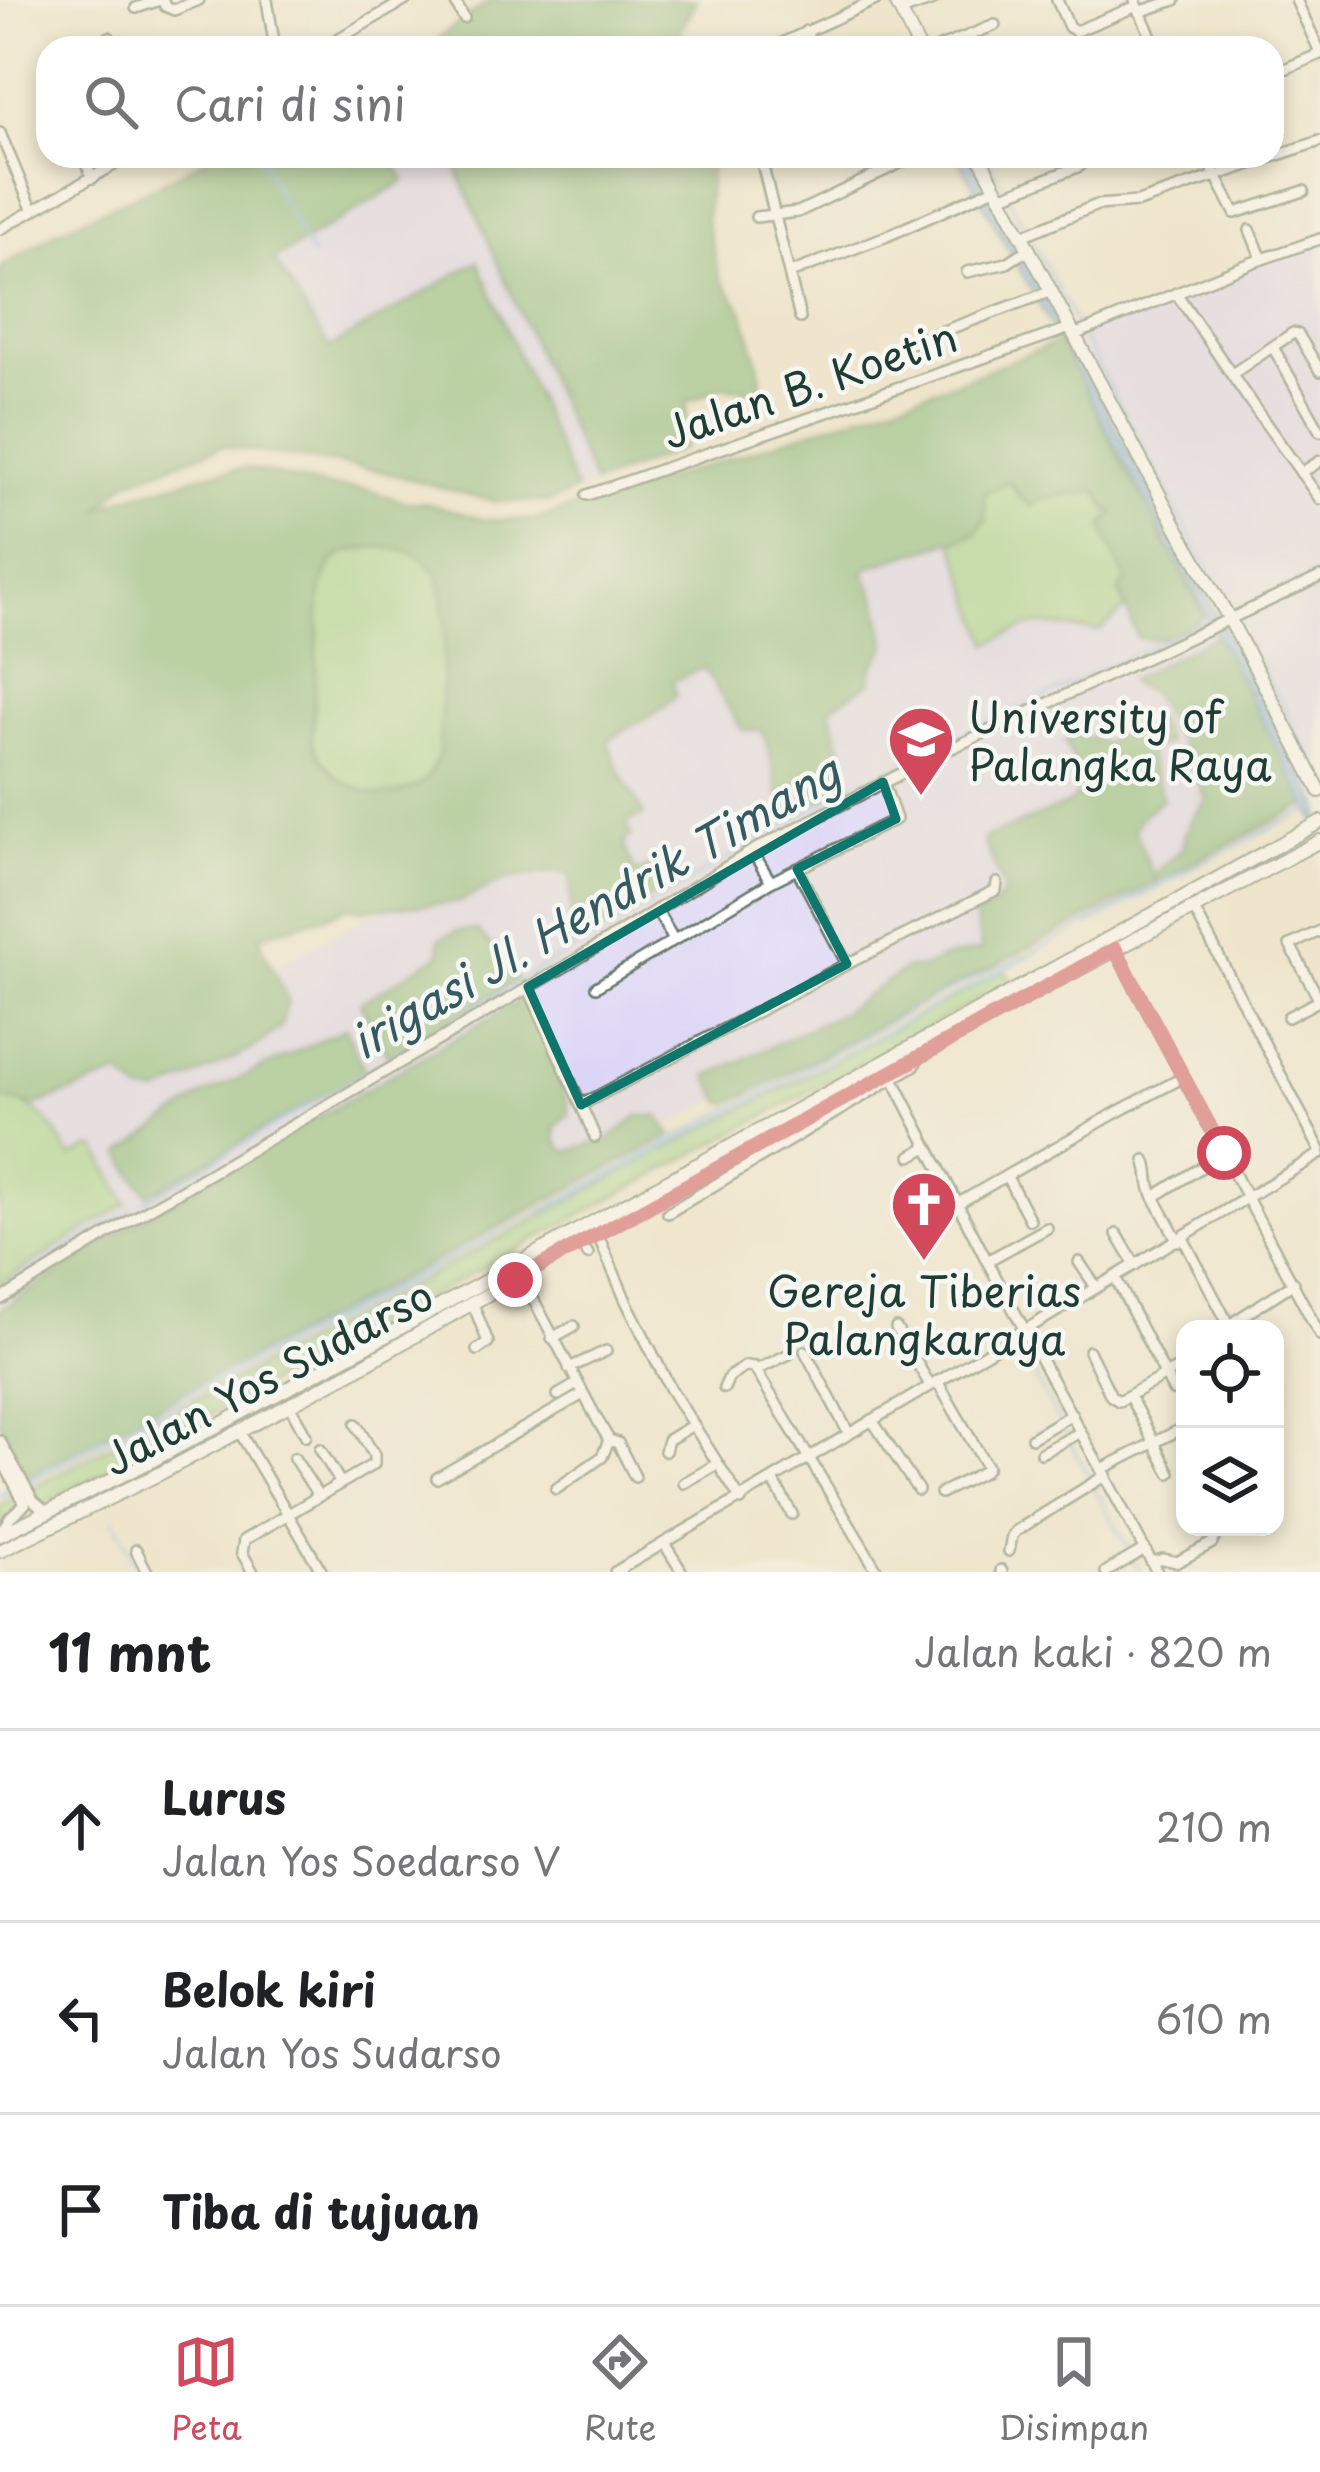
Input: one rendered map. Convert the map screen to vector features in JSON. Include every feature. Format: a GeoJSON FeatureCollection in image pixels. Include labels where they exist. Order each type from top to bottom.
{"type":"FeatureCollection","features":[{"type":"Feature","properties":{"kind":"main road"},"geometry":{"type":"LineString","coordinates":[[898,6],[913,36]]}},
{"type":"Feature","properties":{"kind":"main road"},"geometry":{"type":"LineString","coordinates":[[983,168],[990,193],[1022,236],[1022,255],[1043,295],[1175,524],[1223,622],[1316,772],[1320,791]]}},
{"type":"Feature","properties":{"kind":"main road","name":"Jalan Yos Sudarso"},"geometry":{"type":"LineString","coordinates":[[0,1551],[290,1404],[375,1350],[1228,881],[1318,823]]}},
{"type":"Feature","properties":{"kind":"main road","name":"Jalan Yos Sudarso"},"geometry":{"type":"LineString","coordinates":[[0,1534],[584,1248],[597,1233],[741,1148],[890,1073],[1026,990],[1053,982],[1193,908],[1228,881],[1320,841]]}},
{"type":"Feature","properties":{"kind":"street"},"geometry":{"type":"LineString","coordinates":[[136,8],[161,0],[173,10],[199,0]]}},
{"type":"Feature","properties":{"kind":"street"},"geometry":{"type":"LineString","coordinates":[[267,0],[273,36]]}},
{"type":"Feature","properties":{"kind":"street"},"geometry":{"type":"LineString","coordinates":[[343,36],[406,0]]}},
{"type":"Feature","properties":{"kind":"street"},"geometry":{"type":"LineString","coordinates":[[454,0],[464,18]]}},
{"type":"Feature","properties":{"kind":"street"},"geometry":{"type":"LineString","coordinates":[[898,6],[932,0]]}},
{"type":"Feature","properties":{"kind":"street"},"geometry":{"type":"LineString","coordinates":[[1057,0],[1076,31],[1137,6],[1174,0]]}},
{"type":"Feature","properties":{"kind":"street"},"geometry":{"type":"LineString","coordinates":[[1287,68],[1320,53],[1297,0]]}},
{"type":"Feature","properties":{"kind":"street"},"geometry":{"type":"LineString","coordinates":[[796,36],[874,1]]}},
{"type":"Feature","properties":{"kind":"street"},"geometry":{"type":"LineString","coordinates":[[1137,6],[1151,36]]}},
{"type":"Feature","properties":{"kind":"street"},"geometry":{"type":"LineString","coordinates":[[968,36],[995,25]]}},
{"type":"Feature","properties":{"kind":"street"},"geometry":{"type":"LineString","coordinates":[[806,31],[808,36]]}},
{"type":"Feature","properties":{"kind":"street"},"geometry":{"type":"LineString","coordinates":[[0,133],[33,211]]}},
{"type":"Feature","properties":{"kind":"street"},"geometry":{"type":"LineString","coordinates":[[1284,153],[1320,141]]}},
{"type":"Feature","properties":{"kind":"street"},"geometry":{"type":"LineString","coordinates":[[88,168],[93,178]]}},
{"type":"Feature","properties":{"kind":"street"},"geometry":{"type":"LineString","coordinates":[[0,229],[110,168]]}},
{"type":"Feature","properties":{"kind":"street"},"geometry":{"type":"LineString","coordinates":[[764,168],[800,318]]}},
{"type":"Feature","properties":{"kind":"street"},"geometry":{"type":"LineString","coordinates":[[756,217],[798,212],[890,168]]}},
{"type":"Feature","properties":{"kind":"street"},"geometry":{"type":"LineString","coordinates":[[790,273],[990,193],[1074,168]]}},
{"type":"Feature","properties":{"kind":"street"},"geometry":{"type":"LineString","coordinates":[[1212,168],[1235,213],[1304,191]]}},
{"type":"Feature","properties":{"kind":"street"},"geometry":{"type":"LineString","coordinates":[[1022,236],[1096,205],[1138,202],[1242,168]]}},
{"type":"Feature","properties":{"kind":"street"},"geometry":{"type":"LineString","coordinates":[[1250,230],[1262,259]]}},
{"type":"Feature","properties":{"kind":"street","name":"Jalan B. Koetin"},"geometry":{"type":"LineString","coordinates":[[587,495],[1065,332],[1320,239]]}},
{"type":"Feature","properties":{"kind":"street"},"geometry":{"type":"LineString","coordinates":[[967,272],[1022,255]]}},
{"type":"Feature","properties":{"kind":"street"},"geometry":{"type":"LineString","coordinates":[[1177,292],[1320,499]]}},
{"type":"Feature","properties":{"kind":"street"},"geometry":{"type":"LineString","coordinates":[[911,343],[1043,295]]}},
{"type":"Feature","properties":{"kind":"street"},"geometry":{"type":"LineString","coordinates":[[1232,374],[1296,333],[1320,371]]}},
{"type":"Feature","properties":{"kind":"street"},"geometry":{"type":"LineString","coordinates":[[1307,351],[1320,343]]}},
{"type":"Feature","properties":{"kind":"street"},"geometry":{"type":"LineString","coordinates":[[1273,347],[1320,431]]}},
{"type":"Feature","properties":{"kind":"street"},"geometry":{"type":"LineString","coordinates":[[1301,473],[1320,461]]}},
{"type":"Feature","properties":{"kind":"street"},"geometry":{"type":"LineString","coordinates":[[0,1300],[752,851],[937,754],[1320,577]]}},
{"type":"Feature","properties":{"kind":"street"},"geometry":{"type":"LineString","coordinates":[[937,754],[942,766]]}},
{"type":"Feature","properties":{"kind":"street"},"geometry":{"type":"LineString","coordinates":[[596,986],[771,882],[896,819],[883,782]]}},
{"type":"Feature","properties":{"kind":"street"},"geometry":{"type":"LineString","coordinates":[[752,851],[771,882]]}},
{"type":"Feature","properties":{"kind":"street"},"geometry":{"type":"LineString","coordinates":[[797,868],[847,964]]}},
{"type":"Feature","properties":{"kind":"street"},"geometry":{"type":"LineString","coordinates":[[580,1105],[996,890],[998,883]]}},
{"type":"Feature","properties":{"kind":"street"},"geometry":{"type":"LineString","coordinates":[[615,1572],[1181,1239],[1320,1152],[1193,908]]}},
{"type":"Feature","properties":{"kind":"street"},"geometry":{"type":"LineString","coordinates":[[656,910],[674,940]]}},
{"type":"Feature","properties":{"kind":"street"},"geometry":{"type":"LineString","coordinates":[[1288,1017],[1320,1000],[1290,945],[1320,931]]}},
{"type":"Feature","properties":{"kind":"street"},"geometry":{"type":"LineString","coordinates":[[1115,949],[1320,1335]]}},
{"type":"Feature","properties":{"kind":"street"},"geometry":{"type":"LineString","coordinates":[[668,1213],[1053,982]]}},
{"type":"Feature","properties":{"kind":"street"},"geometry":{"type":"LineString","coordinates":[[527,987],[595,1136]]}},
{"type":"Feature","properties":{"kind":"street"},"geometry":{"type":"LineString","coordinates":[[890,1073],[1155,1567],[1163,1559],[1177,1562],[1212,1543],[1214,1536]]}},
{"type":"Feature","properties":{"kind":"street"},"geometry":{"type":"LineString","coordinates":[[957,1204],[1184,1077]]}},
{"type":"Feature","properties":{"kind":"street"},"geometry":{"type":"LineString","coordinates":[[910,1156],[927,1147]]}},
{"type":"Feature","properties":{"kind":"street"},"geometry":{"type":"LineString","coordinates":[[1154,1197],[1224,1153]]}},
{"type":"Feature","properties":{"kind":"street"},"geometry":{"type":"LineString","coordinates":[[1145,1160],[1154,1197],[1226,1320]]}},
{"type":"Feature","properties":{"kind":"street"},"geometry":{"type":"LineString","coordinates":[[1007,1177],[1030,1220]]}},
{"type":"Feature","properties":{"kind":"street"},"geometry":{"type":"LineString","coordinates":[[987,1261],[1047,1228]]}},
{"type":"Feature","properties":{"kind":"street"},"geometry":{"type":"LineString","coordinates":[[597,1233],[626,1301],[693,1425],[741,1500]]}},
{"type":"Feature","properties":{"kind":"street"},"geometry":{"type":"LineString","coordinates":[[1117,1234],[1135,1265]]}},
{"type":"Feature","properties":{"kind":"street"},"geometry":{"type":"LineString","coordinates":[[1079,1262],[1096,1287]]}},
{"type":"Feature","properties":{"kind":"street"},"geometry":{"type":"LineString","coordinates":[[521,1276],[580,1389],[634,1477]]}},
{"type":"Feature","properties":{"kind":"street"},"geometry":{"type":"LineString","coordinates":[[1115,1276],[1176,1392]]}},
{"type":"Feature","properties":{"kind":"street"},"geometry":{"type":"LineString","coordinates":[[1240,1320],[1294,1283]]}},
{"type":"Feature","properties":{"kind":"street"},"geometry":{"type":"LineString","coordinates":[[473,1304],[488,1342],[477,1350]]}},
{"type":"Feature","properties":{"kind":"street"},"geometry":{"type":"LineString","coordinates":[[552,1338],[574,1326]]}},
{"type":"Feature","properties":{"kind":"street"},"geometry":{"type":"LineString","coordinates":[[896,1328],[987,1467],[941,1493]]}},
{"type":"Feature","properties":{"kind":"street"},"geometry":{"type":"LineString","coordinates":[[569,1369],[606,1351]]}},
{"type":"Feature","properties":{"kind":"street"},"geometry":{"type":"LineString","coordinates":[[805,1351],[849,1434]]}},
{"type":"Feature","properties":{"kind":"street"},"geometry":{"type":"LineString","coordinates":[[1089,1351],[1113,1399],[1119,1401],[1176,1370]]}},
{"type":"Feature","properties":{"kind":"street"},"geometry":{"type":"LineString","coordinates":[[756,1370],[789,1354]]}},
{"type":"Feature","properties":{"kind":"street"},"geometry":{"type":"LineString","coordinates":[[724,1388],[729,1377],[746,1366],[756,1370],[878,1572]]}},
{"type":"Feature","properties":{"kind":"street"},"geometry":{"type":"LineString","coordinates":[[558,1395],[580,1389]]}},
{"type":"Feature","properties":{"kind":"street"},"geometry":{"type":"LineString","coordinates":[[437,1478],[580,1389]]}},
{"type":"Feature","properties":{"kind":"street"},"geometry":{"type":"LineString","coordinates":[[1130,1397],[1170,1473]]}},
{"type":"Feature","properties":{"kind":"street"},"geometry":{"type":"LineString","coordinates":[[290,1404],[306,1436]]}},
{"type":"Feature","properties":{"kind":"street"},"geometry":{"type":"LineString","coordinates":[[1032,1438],[1072,1414]]}},
{"type":"Feature","properties":{"kind":"street"},"geometry":{"type":"LineString","coordinates":[[872,1420],[918,1490]]}},
{"type":"Feature","properties":{"kind":"street"},"geometry":{"type":"LineString","coordinates":[[253,1572],[242,1553],[243,1541],[374,1464],[356,1424]]}},
{"type":"Feature","properties":{"kind":"street"},"geometry":{"type":"LineString","coordinates":[[665,1451],[668,1440],[693,1425]]}},
{"type":"Feature","properties":{"kind":"street"},"geometry":{"type":"LineString","coordinates":[[1009,1552],[1016,1531],[1104,1472],[1183,1428]]}},
{"type":"Feature","properties":{"kind":"street"},"geometry":{"type":"LineString","coordinates":[[239,1431],[322,1572]]}},
{"type":"Feature","properties":{"kind":"street"},"geometry":{"type":"LineString","coordinates":[[1041,1453],[1082,1432]]}},
{"type":"Feature","properties":{"kind":"street"},"geometry":{"type":"LineString","coordinates":[[556,1489],[602,1457],[609,1440]]}},
{"type":"Feature","properties":{"kind":"street"},"geometry":{"type":"LineString","coordinates":[[0,1441],[33,1500],[47,1511]]}},
{"type":"Feature","properties":{"kind":"street"},"geometry":{"type":"LineString","coordinates":[[320,1449],[340,1483]]}},
{"type":"Feature","properties":{"kind":"street"},"geometry":{"type":"LineString","coordinates":[[0,1456],[25,1504],[0,1534]]}},
{"type":"Feature","properties":{"kind":"street"},"geometry":{"type":"LineString","coordinates":[[294,1458],[318,1495]]}},
{"type":"Feature","properties":{"kind":"street"},"geometry":{"type":"LineString","coordinates":[[684,1483],[717,1464]]}},
{"type":"Feature","properties":{"kind":"street"},"geometry":{"type":"LineString","coordinates":[[773,1480],[792,1514]]}},
{"type":"Feature","properties":{"kind":"street"},"geometry":{"type":"LineString","coordinates":[[664,1543],[682,1572]]}},
{"type":"Feature","properties":{"kind":"street"},"geometry":{"type":"LineString","coordinates":[[1106,1572],[1145,1549]]}},
{"type":"Feature","properties":{"kind":"street"},"geometry":{"type":"LineString","coordinates":[[136,1550],[148,1572]]}},
{"type":"Feature","properties":{"kind":"highlighted area"},"geometry":{"type":"Polygon","coordinates":[[[883,782],[896,819],[797,869],[847,964],[581,1105],[528,987],[883,782]]]}},
{"type":"Feature","properties":{"kind":"shaded area"},"geometry":{"type":"Polygon","coordinates":[[[398,168],[456,168],[594,484],[576,491],[478,262],[329,348],[273,259],[405,182],[398,168]]]}},
{"type":"Feature","properties":{"kind":"shaded area","name":"University of Palangka Raya"},"geometry":{"type":"Polygon","coordinates":[[[1320,242],[1320,781],[566,1180],[0,1335],[0,1117],[554,815],[557,733],[1097,419],[1058,342],[1320,242]]]}},
{"type":"Feature","properties":{"kind":"green space"},"geometry":{"type":"Polygon","coordinates":[[[491,0],[696,0],[680,31],[682,36],[442,36],[491,0]]]}},
{"type":"Feature","properties":{"kind":"green space"},"geometry":{"type":"Polygon","coordinates":[[[189,168],[398,168],[405,181],[274,260],[329,348],[478,261],[576,491],[549,502],[492,501],[376,470],[222,446],[128,481],[98,511],[127,497],[247,468],[329,487],[364,489],[486,520],[534,520],[959,381],[1058,342],[1124,468],[1154,514],[1161,537],[1203,616],[1163,637],[1137,637],[1120,590],[1127,581],[1103,525],[1114,513],[1098,491],[1044,498],[1031,507],[1009,481],[984,494],[986,519],[975,534],[863,571],[877,599],[887,645],[871,669],[871,682],[830,708],[851,784],[786,816],[762,730],[742,730],[704,668],[672,681],[676,695],[669,703],[608,742],[644,815],[626,822],[631,836],[625,840],[625,849],[636,873],[648,867],[659,892],[570,946],[571,877],[558,871],[504,880],[457,903],[347,907],[260,936],[288,1000],[281,1027],[251,1050],[159,1094],[140,1093],[120,1074],[35,1106],[0,1098],[0,268],[59,230],[189,168]],[[380,547],[345,553],[327,570],[320,595],[312,742],[338,779],[378,795],[417,786],[439,756],[445,629],[442,590],[436,573],[422,557],[380,547]]]}},
{"type":"Feature","properties":{"kind":"green space"},"geometry":{"type":"Polygon","coordinates":[[[456,168],[710,168],[706,221],[720,278],[743,311],[763,392],[723,387],[687,402],[684,448],[594,484],[456,168]]]}},
{"type":"Feature","properties":{"kind":"green space"},"geometry":{"type":"Polygon","coordinates":[[[1010,481],[1018,495],[1043,498],[1098,491],[1107,509],[1115,513],[1116,559],[1127,581],[1120,590],[1125,609],[1100,630],[1041,625],[989,644],[953,541],[975,534],[986,519],[984,494],[1010,481]]]}},
{"type":"Feature","properties":{"kind":"green space"},"geometry":{"type":"Polygon","coordinates":[[[380,547],[422,557],[436,573],[445,629],[439,756],[417,786],[378,795],[338,779],[312,742],[323,581],[338,557],[380,547]]]}},
{"type":"Feature","properties":{"kind":"green space"},"geometry":{"type":"Polygon","coordinates":[[[1216,635],[1307,804],[729,1103],[722,1102],[708,1076],[843,1012],[907,968],[982,950],[974,915],[994,905],[1005,892],[983,839],[1077,796],[1078,773],[1065,741],[1078,733],[1103,743],[1155,717],[1167,742],[1148,756],[1163,799],[1134,829],[1155,880],[1157,871],[1183,847],[1188,827],[1206,799],[1151,693],[1129,680],[1216,635]]]}},
{"type":"Feature","properties":{"kind":"green space"},"geometry":{"type":"Polygon","coordinates":[[[477,930],[517,980],[387,1055],[360,1003],[440,954],[439,939],[457,931],[477,930]]]}},
{"type":"Feature","properties":{"kind":"green space"},"geometry":{"type":"Polygon","coordinates":[[[1004,970],[1013,982],[0,1528],[0,1505],[1004,970]]]}},
{"type":"Feature","properties":{"kind":"green space"},"geometry":{"type":"Polygon","coordinates":[[[526,997],[567,1101],[569,1115],[556,1126],[556,1140],[566,1152],[609,1139],[638,1116],[658,1116],[672,1135],[28,1476],[0,1423],[0,1309],[139,1220],[526,997]]]}},
{"type":"Feature","properties":{"kind":"green space"},"geometry":{"type":"Polygon","coordinates":[[[346,1028],[365,1072],[148,1195],[122,1153],[202,1096],[346,1028]]]}},
{"type":"Feature","properties":{"kind":"green space"},"geometry":{"type":"Polygon","coordinates":[[[0,1094],[43,1117],[71,1157],[92,1147],[98,1150],[127,1204],[0,1283],[0,1094]]]}},
{"type":"Feature","properties":{"kind":"water"},"geometry":{"type":"Polygon","coordinates":[[[964,168],[975,168],[1320,806],[1320,829],[964,168]]]}},
{"type":"Feature","properties":{"kind":"waterway"},"geometry":{"type":"LineString","coordinates":[[265,168],[312,256]]}},
{"type":"Feature","properties":{"kind":"waterway"},"geometry":{"type":"LineString","coordinates":[[993,168],[1025,229]]}},
{"type":"Feature","properties":{"kind":"waterway"},"geometry":{"type":"LineString","coordinates":[[1030,237],[1078,329]]}},
{"type":"Feature","properties":{"kind":"waterway"},"geometry":{"type":"LineString","coordinates":[[1083,338],[1216,583]]}},
{"type":"Feature","properties":{"kind":"waterway","name":"irigasi Jl. Hendrik Timang"},"geometry":{"type":"LineString","coordinates":[[144,1202],[834,796],[1207,620]]}},
{"type":"Feature","properties":{"kind":"waterway"},"geometry":{"type":"LineString","coordinates":[[1258,660],[1320,774]]}},
{"type":"Feature","properties":{"kind":"waterway"},"geometry":{"type":"LineString","coordinates":[[28,1479],[940,995],[1312,808]]}},
{"type":"Feature","properties":{"kind":"waterway"},"geometry":{"type":"LineString","coordinates":[[1088,925],[1185,873]]}},
{"type":"Feature","properties":{"kind":"waterway"},"geometry":{"type":"LineString","coordinates":[[541,1213],[1037,952]]}},
{"type":"Feature","properties":{"kind":"waterway","name":"irigasi Jl. Hendrik Timang"},"geometry":{"type":"LineString","coordinates":[[0,1288],[134,1209]]}},
{"type":"Feature","properties":{"kind":"waterway"},"geometry":{"type":"LineString","coordinates":[[26,1484],[495,1236]]}},
{"type":"Feature","properties":{"kind":"waterway"},"geometry":{"type":"LineString","coordinates":[[1016,1343],[1090,1478]]}},
{"type":"Feature","properties":{"kind":"waterway"},"geometry":{"type":"LineString","coordinates":[[0,1494],[14,1486]]}},
{"type":"Feature","properties":{"kind":"waterway"},"geometry":{"type":"LineString","coordinates":[[1094,1487],[1130,1552]]}},
{"type":"Feature","properties":{"kind":"waterway"},"geometry":{"type":"LineString","coordinates":[[0,1497],[12,1491]]}},
{"type":"Feature","properties":{"kind":"waterway"},"geometry":{"type":"LineString","coordinates":[[113,1519],[140,1572]]}},
{"type":"Feature","properties":{"kind":"waterway"},"geometry":{"type":"LineString","coordinates":[[1134,1560],[1141,1572]]}},
{"type":"Feature","properties":{"kind":"place","name":"University of Palangka Raya"},"geometry":{"type":"Point","coordinates":[921,798]}},
{"type":"Feature","properties":{"kind":"place","name":"Gereja Tiberias Palangkaraya"},"geometry":{"type":"Point","coordinates":[924,1263]}},
{"type":"Feature","properties":{"kind":"route"},"geometry":{"type":"LineString","coordinates":[[515,1280],[1115,949],[1224,1153]]}}]}
